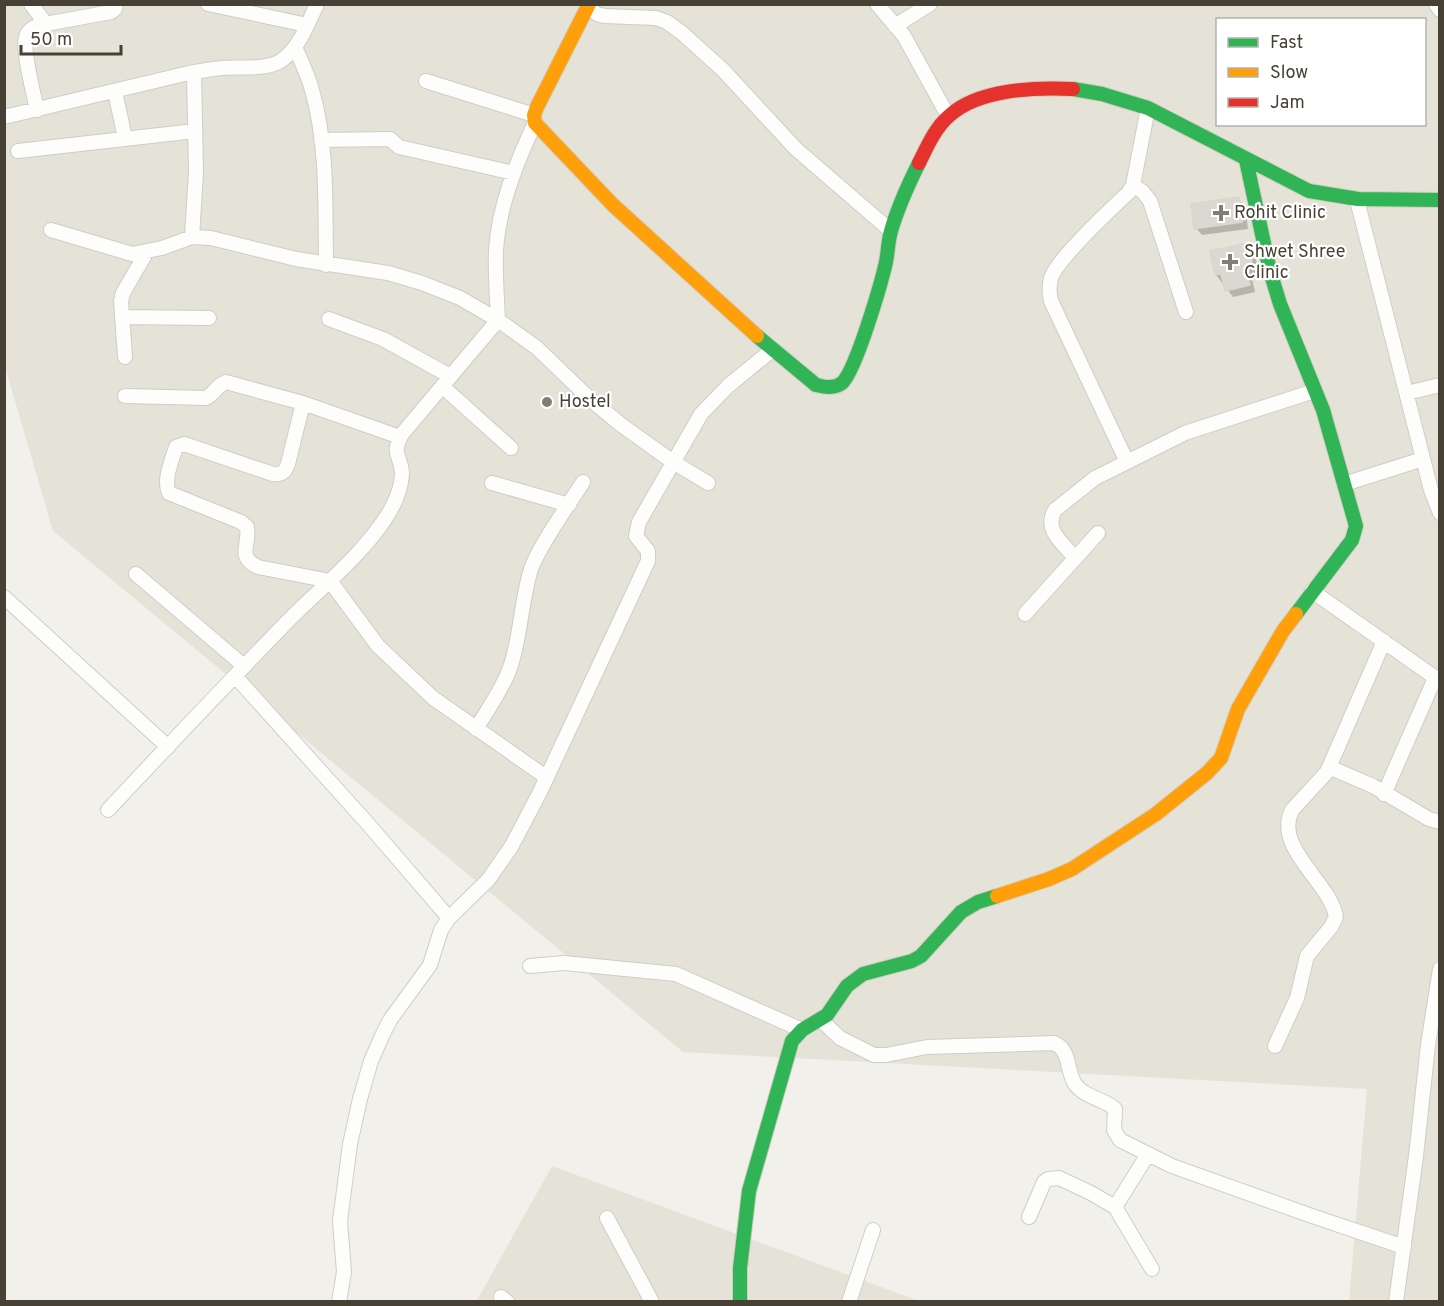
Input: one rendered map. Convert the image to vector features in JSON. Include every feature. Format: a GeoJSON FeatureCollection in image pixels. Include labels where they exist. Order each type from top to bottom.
{"type":"FeatureCollection","features":[{"type":"Feature","properties":{"kind":"street"},"geometry":{"type":"LineString","coordinates":[[31,4],[46,24]]}},
{"type":"Feature","properties":{"kind":"street"},"geometry":{"type":"LineString","coordinates":[[37,110],[25,44],[26,37],[32,28],[111,12],[115,9],[116,4]]}},
{"type":"Feature","properties":{"kind":"street"},"geometry":{"type":"LineString","coordinates":[[208,4],[308,25]]}},
{"type":"Feature","properties":{"kind":"street"},"geometry":{"type":"LineString","coordinates":[[4,117],[194,72],[269,65],[280,61],[295,46],[317,4]]}},
{"type":"Feature","properties":{"kind":"street"},"geometry":{"type":"LineString","coordinates":[[877,4],[904,36],[948,116]]}},
{"type":"Feature","properties":{"kind":"street"},"geometry":{"type":"LineString","coordinates":[[895,26],[930,4]]}},
{"type":"Feature","properties":{"kind":"street"},"geometry":{"type":"LineString","coordinates":[[1436,4],[1440,10]]}},
{"type":"Feature","properties":{"kind":"street"},"geometry":{"type":"LineString","coordinates":[[108,810],[283,625],[330,581],[386,519],[402,483],[402,469],[396,446],[400,437],[498,320],[496,250],[508,190],[534,119],[589,6],[597,14],[604,16],[656,18],[667,22],[723,70],[796,149],[891,231]]}},
{"type":"Feature","properties":{"kind":"street"},"geometry":{"type":"LineString","coordinates":[[295,46],[312,90],[321,140],[326,265]]}},
{"type":"Feature","properties":{"kind":"street"},"geometry":{"type":"LineString","coordinates":[[192,237],[196,172],[194,72]]}},
{"type":"Feature","properties":{"kind":"street"},"geometry":{"type":"LineString","coordinates":[[426,81],[534,119],[613,205],[772,350],[816,385],[828,388],[844,381],[860,347],[886,261],[891,231],[910,183],[936,129],[962,106],[988,95],[1050,87],[1090,90],[1120,96],[1149,108],[1309,191],[1357,200],[1440,200]]}},
{"type":"Feature","properties":{"kind":"street"},"geometry":{"type":"LineString","coordinates":[[115,92],[125,138]]}},
{"type":"Feature","properties":{"kind":"street"},"geometry":{"type":"LineString","coordinates":[[1127,462],[1051,301],[1049,290],[1052,276],[1063,259],[1129,192],[1149,108]]}},
{"type":"Feature","properties":{"kind":"street"},"geometry":{"type":"LineString","coordinates":[[18,151],[195,131]]}},
{"type":"Feature","properties":{"kind":"street"},"geometry":{"type":"LineString","coordinates":[[321,140],[390,139],[399,147],[514,173]]}},
{"type":"Feature","properties":{"kind":"street"},"geometry":{"type":"LineString","coordinates":[[740,1302],[740,1268],[749,1191],[788,1050],[801,1030],[827,1015],[852,982],[863,974],[912,961],[921,956],[961,912],[978,902],[1049,879],[1072,869],[1156,814],[1207,773],[1221,758],[1238,709],[1283,631],[1352,540],[1356,526],[1323,410],[1277,293],[1246,160]]}},
{"type":"Feature","properties":{"kind":"street"},"geometry":{"type":"LineString","coordinates":[[1132,185],[1143,192],[1150,201],[1186,312]]}},
{"type":"Feature","properties":{"kind":"street"},"geometry":{"type":"LineString","coordinates":[[1357,200],[1423,459],[1440,513]]}},
{"type":"Feature","properties":{"kind":"street"},"geometry":{"type":"LineString","coordinates":[[51,230],[132,254],[146,253],[192,237],[211,238],[253,250],[326,265],[388,273],[422,283],[460,298],[498,320],[537,348],[598,405],[673,462],[708,483]]}},
{"type":"Feature","properties":{"kind":"street"},"geometry":{"type":"LineString","coordinates":[[124,357],[121,301],[123,293],[146,253]]}},
{"type":"Feature","properties":{"kind":"street"},"geometry":{"type":"LineString","coordinates":[[122,317],[209,318]]}},
{"type":"Feature","properties":{"kind":"street"},"geometry":{"type":"LineString","coordinates":[[329,319],[383,339],[446,381],[511,448]]}},
{"type":"Feature","properties":{"kind":"street"},"geometry":{"type":"LineString","coordinates":[[339,1302],[344,1272],[340,1221],[350,1144],[371,1061],[386,1028],[430,965],[441,930],[449,918],[488,880],[511,847],[648,561],[648,551],[635,533],[673,462],[701,414],[714,399],[772,350]]}},
{"type":"Feature","properties":{"kind":"street"},"geometry":{"type":"LineString","coordinates":[[125,396],[206,398],[226,382],[303,403],[400,437]]}},
{"type":"Feature","properties":{"kind":"street"},"geometry":{"type":"LineString","coordinates":[[1407,393],[1440,385]]}},
{"type":"Feature","properties":{"kind":"street"},"geometry":{"type":"LineString","coordinates":[[1075,558],[1052,530],[1051,517],[1055,510],[1095,478],[1185,433],[1314,391]]}},
{"type":"Feature","properties":{"kind":"street"},"geometry":{"type":"LineString","coordinates":[[303,403],[285,471],[279,475],[273,474],[184,444],[176,447],[167,488],[169,493],[242,522],[247,527],[247,545],[244,556],[248,562],[258,567],[330,581],[378,646],[404,672],[433,698],[546,777]]}},
{"type":"Feature","properties":{"kind":"street"},"geometry":{"type":"LineString","coordinates":[[1344,484],[1423,459]]}},
{"type":"Feature","properties":{"kind":"street"},"geometry":{"type":"LineString","coordinates":[[476,729],[510,668],[531,568],[583,482]]}},
{"type":"Feature","properties":{"kind":"street"},"geometry":{"type":"LineString","coordinates":[[492,483],[569,505]]}},
{"type":"Feature","properties":{"kind":"street"},"geometry":{"type":"LineString","coordinates":[[1025,614],[1098,533]]}},
{"type":"Feature","properties":{"kind":"street"},"geometry":{"type":"LineString","coordinates":[[136,574],[240,671],[449,918]]}},
{"type":"Feature","properties":{"kind":"street"},"geometry":{"type":"LineString","coordinates":[[1312,591],[1437,680],[1384,794]]}},
{"type":"Feature","properties":{"kind":"street"},"geometry":{"type":"LineString","coordinates":[[4,597],[168,747]]}},
{"type":"Feature","properties":{"kind":"street"},"geometry":{"type":"LineString","coordinates":[[1275,1046],[1297,998],[1307,956],[1331,927],[1336,917],[1332,903],[1294,848],[1288,829],[1289,817],[1292,810],[1323,777],[1329,767],[1384,641]]}},
{"type":"Feature","properties":{"kind":"street"},"geometry":{"type":"LineString","coordinates":[[1329,767],[1372,786],[1429,819],[1440,822]]}},
{"type":"Feature","properties":{"kind":"street"},"geometry":{"type":"LineString","coordinates":[[530,966],[564,963],[676,974],[801,1030]]}},
{"type":"Feature","properties":{"kind":"street"},"geometry":{"type":"LineString","coordinates":[[1396,1302],[1428,1045],[1440,969]]}},
{"type":"Feature","properties":{"kind":"street"},"geometry":{"type":"LineString","coordinates":[[821,1020],[840,1038],[874,1055],[968,1044],[1054,1043],[1061,1046],[1065,1053],[1072,1079],[1077,1086],[1085,1094],[1115,1109],[1116,1135],[1120,1140],[1172,1166],[1404,1247]]}},
{"type":"Feature","properties":{"kind":"street"},"geometry":{"type":"LineString","coordinates":[[1115,1207],[1148,1154]]}},
{"type":"Feature","properties":{"kind":"street"},"geometry":{"type":"LineString","coordinates":[[1029,1217],[1044,1182],[1059,1178],[1115,1207],[1152,1269]]}},
{"type":"Feature","properties":{"kind":"street"},"geometry":{"type":"LineString","coordinates":[[607,1218],[652,1302]]}},
{"type":"Feature","properties":{"kind":"street"},"geometry":{"type":"LineString","coordinates":[[849,1302],[873,1230]]}},
{"type":"Feature","properties":{"kind":"shaded area"},"geometry":{"type":"Polygon","coordinates":[[[5,5],[1439,5],[1439,1301],[1349,1301],[1367,1089],[683,1052],[53,531],[5,367],[5,5]]]}},
{"type":"Feature","properties":{"kind":"shaded area"},"geometry":{"type":"Polygon","coordinates":[[[552,1166],[919,1301],[476,1302],[552,1166]]]}},
{"type":"Feature","properties":{"kind":"building"},"geometry":{"type":"Polygon","coordinates":[[[1239,197],[1242,222],[1194,229],[1191,204],[1239,197]]]}},
{"type":"Feature","properties":{"kind":"building"},"geometry":{"type":"Polygon","coordinates":[[[1248,243],[1253,267],[1246,269],[1250,285],[1225,291],[1221,274],[1215,275],[1210,251],[1248,243]]]}},
{"type":"Feature","properties":{"kind":"traffic: fast"},"geometry":{"type":"LineString","coordinates":[[1073,89],[1102,94],[1148,108],[1309,191],[1358,199],[1440,200]]}},
{"type":"Feature","properties":{"kind":"traffic: fast"},"geometry":{"type":"LineString","coordinates":[[1246,160],[1270,271],[1280,304],[1323,410],[1356,526],[1352,540],[1296,614]]}},
{"type":"Feature","properties":{"kind":"traffic: fast"},"geometry":{"type":"LineString","coordinates":[[757,336],[816,385],[833,387],[842,383],[861,345],[874,307],[894,222],[919,163]]}},
{"type":"Feature","properties":{"kind":"traffic: fast"},"geometry":{"type":"LineString","coordinates":[[740,1302],[740,1268],[749,1191],[792,1041],[802,1030],[827,1015],[847,986],[863,974],[912,961],[921,956],[961,912],[978,902],[997,896]]}},
{"type":"Feature","properties":{"kind":"traffic: slow"},"geometry":{"type":"LineString","coordinates":[[589,4],[537,107],[534,115],[535,123],[613,205],[757,336]]}},
{"type":"Feature","properties":{"kind":"traffic: slow"},"geometry":{"type":"LineString","coordinates":[[997,896],[1072,869],[1156,814],[1207,773],[1221,758],[1238,709],[1283,631],[1296,614]]}},
{"type":"Feature","properties":{"kind":"traffic: jam"},"geometry":{"type":"LineString","coordinates":[[919,163],[944,121],[961,107],[975,100],[1025,90],[1073,89]]}},
{"type":"Feature","properties":{"kind":"place","name":"Rohit Clinic"},"geometry":{"type":"Point","coordinates":[1221,213]}},
{"type":"Feature","properties":{"kind":"place","name":"Shwet Shree Clinic"},"geometry":{"type":"Point","coordinates":[1230,262]}},
{"type":"Feature","properties":{"kind":"place","name":"Hostel"},"geometry":{"type":"Point","coordinates":[547,402]}}]}
